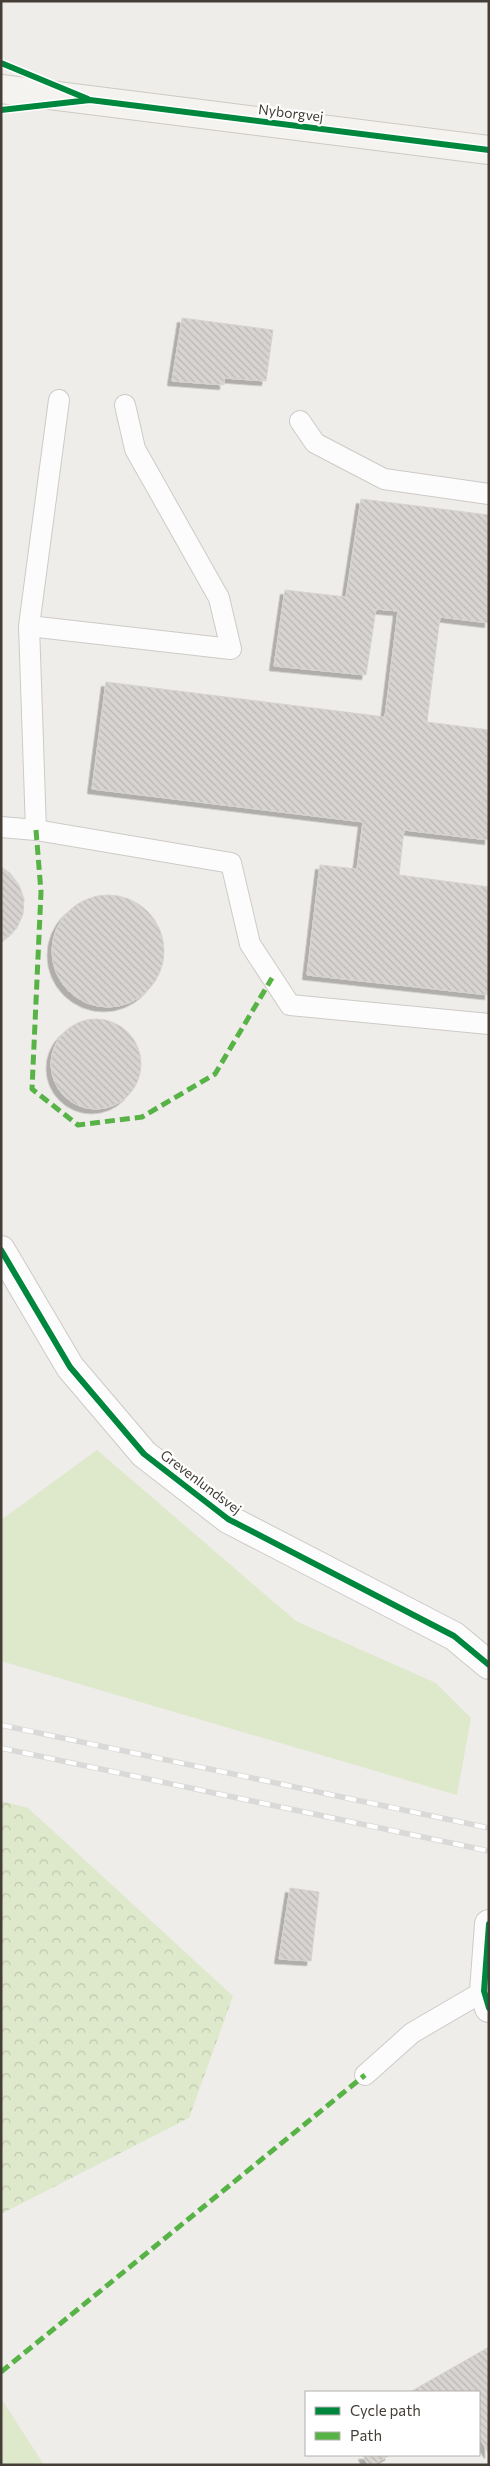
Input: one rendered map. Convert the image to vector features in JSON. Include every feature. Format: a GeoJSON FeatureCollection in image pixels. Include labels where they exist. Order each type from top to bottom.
{"type":"FeatureCollection","features":[{"type":"Feature","properties":{"kind":"main road","name":"Nyborgvej"},"geometry":{"type":"LineString","coordinates":[[1,89],[489,150]]}},
{"type":"Feature","properties":{"kind":"street","name":"Grevenlundsvej"},"geometry":{"type":"LineString","coordinates":[[1,1250],[70,1367],[144,1454],[228,1519],[454,1636],[489,1664]]}},
{"type":"Feature","properties":{"kind":"street"},"geometry":{"type":"LineString","coordinates":[[487,2000],[488,1930]]}},
{"type":"Feature","properties":{"kind":"lane"},"geometry":{"type":"LineString","coordinates":[[36,830],[29,626],[59,400]]}},
{"type":"Feature","properties":{"kind":"lane"},"geometry":{"type":"LineString","coordinates":[[29,626],[231,649],[219,598],[135,449],[125,405]]}},
{"type":"Feature","properties":{"kind":"lane"},"geometry":{"type":"LineString","coordinates":[[300,421],[315,442],[384,479],[489,494]]}},
{"type":"Feature","properties":{"kind":"lane"},"geometry":{"type":"LineString","coordinates":[[1,827],[36,830],[231,863],[250,944],[290,1005],[489,1024]]}},
{"type":"Feature","properties":{"kind":"lane"},"geometry":{"type":"LineString","coordinates":[[365,2075],[412,2034],[487,2000]]}},
{"type":"Feature","properties":{"kind":"green space"},"geometry":{"type":"Polygon","coordinates":[[[97,1450],[296,1621],[436,1683],[471,1718],[457,1795],[1,1661],[1,1520],[97,1450]]]}},
{"type":"Feature","properties":{"kind":"green space"},"geometry":{"type":"Polygon","coordinates":[[[1,1801],[28,1808],[233,1996],[189,2118],[1,2214],[1,1801]]]}},
{"type":"Feature","properties":{"kind":"green space"},"geometry":{"type":"Polygon","coordinates":[[[1,2398],[44,2465],[1,2465],[1,2398]]]}},
{"type":"Feature","properties":{"kind":"building"},"geometry":{"type":"Polygon","coordinates":[[[182,318],[273,330],[266,381],[224,378],[224,385],[172,381],[182,318]]]}},
{"type":"Feature","properties":{"kind":"building"},"geometry":{"type":"Polygon","coordinates":[[[361,499],[489,515],[489,623],[440,617],[427,722],[489,730],[489,840],[404,830],[399,875],[489,887],[489,995],[307,975],[320,865],[357,869],[363,822],[92,789],[106,682],[385,717],[398,611],[376,609],[366,675],[274,666],[285,590],[346,597],[361,499]]]}},
{"type":"Feature","properties":{"kind":"building"},"geometry":{"type":"Polygon","coordinates":[[[1,867],[10,873],[19,885],[24,899],[23,914],[17,928],[1,942],[1,867]]]}},
{"type":"Feature","properties":{"kind":"building"},"geometry":{"type":"Polygon","coordinates":[[[108,895],[130,899],[148,911],[160,929],[164,951],[160,973],[148,991],[130,1003],[108,1007],[86,1003],[68,991],[56,973],[52,951],[56,929],[68,911],[86,899],[108,895]]]}},
{"type":"Feature","properties":{"kind":"building"},"geometry":{"type":"Polygon","coordinates":[[[96,1019],[113,1023],[128,1032],[137,1047],[141,1064],[137,1081],[128,1096],[113,1105],[96,1109],[79,1105],[64,1096],[55,1081],[51,1064],[55,1047],[64,1032],[79,1023],[96,1019]]]}},
{"type":"Feature","properties":{"kind":"building"},"geometry":{"type":"Polygon","coordinates":[[[290,1888],[319,1892],[311,1961],[279,1959],[290,1888]]]}},
{"type":"Feature","properties":{"kind":"building"},"geometry":{"type":"Polygon","coordinates":[[[489,2347],[489,2454],[480,2439],[480,2391],[412,2391],[489,2347]]]}},
{"type":"Feature","properties":{"kind":"building"},"geometry":{"type":"Polygon","coordinates":[[[364,2456],[388,2456],[373,2465],[368,2465],[364,2456]]]}},
{"type":"Feature","properties":{"kind":"railway"},"geometry":{"type":"LineString","coordinates":[[1,1725],[489,1828]]}},
{"type":"Feature","properties":{"kind":"railway"},"geometry":{"type":"LineString","coordinates":[[1,1748],[489,1851]]}},
{"type":"Feature","properties":{"kind":"marked path"},"geometry":{"type":"LineString","coordinates":[[36,830],[41,892],[32,1089],[78,1125],[142,1117],[215,1074],[272,978]]}},
{"type":"Feature","properties":{"kind":"marked path"},"geometry":{"type":"LineString","coordinates":[[1,2372],[365,2075]]}},
{"type":"Feature","properties":{"kind":"cycle path"},"geometry":{"type":"LineString","coordinates":[[1,63],[88,99]]}},
{"type":"Feature","properties":{"kind":"cycle path"},"geometry":{"type":"LineString","coordinates":[[1,110],[90,100],[489,150]]}},
{"type":"Feature","properties":{"kind":"cycle path"},"geometry":{"type":"LineString","coordinates":[[1,1250],[70,1367],[144,1454],[228,1519],[454,1636],[489,1665]]}},
{"type":"Feature","properties":{"kind":"cycle path"},"geometry":{"type":"LineString","coordinates":[[489,1924],[484,1991],[489,2008]]}}]}
